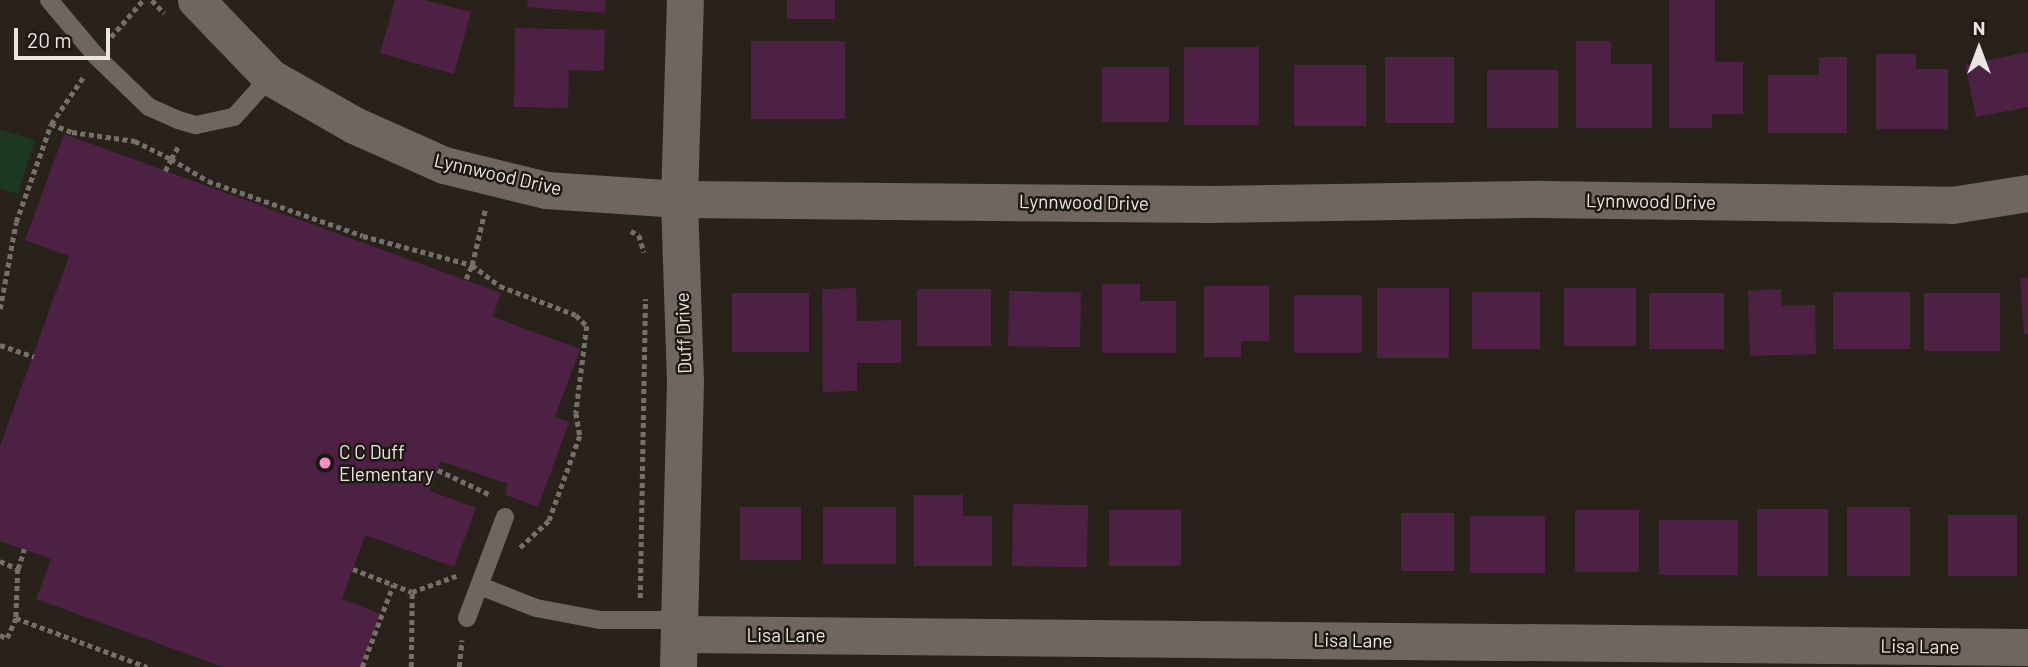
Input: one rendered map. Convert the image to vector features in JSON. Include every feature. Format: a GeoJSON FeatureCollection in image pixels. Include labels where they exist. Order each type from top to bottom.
{"type":"FeatureCollection","features":[{"type":"Feature","properties":{"kind":"street","name":"Duff Drive"},"geometry":{"type":"LineString","coordinates":[[679,640],[685,382],[679,199],[685,0]]}},
{"type":"Feature","properties":{"kind":"street","name":"Lynnwood Drive"},"geometry":{"type":"LineString","coordinates":[[182,8],[270,76],[354,125],[444,165],[546,190],[679,199],[1952,205],[2028,193]]}},
{"type":"Feature","properties":{"kind":"street","name":"Lisa Lane"},"geometry":{"type":"LineString","coordinates":[[679,640],[2028,647]]}},
{"type":"Feature","properties":{"kind":"lane"},"geometry":{"type":"LineString","coordinates":[[49,0],[97,57],[149,107],[196,125],[234,117],[270,76]]}},
{"type":"Feature","properties":{"kind":"lane"},"geometry":{"type":"LineString","coordinates":[[467,618],[505,517]]}},
{"type":"Feature","properties":{"kind":"lane"},"geometry":{"type":"LineString","coordinates":[[480,586],[536,608],[601,620],[639,620],[679,640]]}},
{"type":"Feature","properties":{"kind":"path"},"geometry":{"type":"LineString","coordinates":[[0,309],[16,222],[51,124],[97,57],[144,0]]}},
{"type":"Feature","properties":{"kind":"path"},"geometry":{"type":"LineString","coordinates":[[152,0],[182,8]]}},
{"type":"Feature","properties":{"kind":"path"},"geometry":{"type":"LineString","coordinates":[[165,171],[171,159],[208,181],[350,232],[472,265],[500,286],[576,315],[587,326],[576,414],[580,436],[550,521],[528,545],[490,557]]}},
{"type":"Feature","properties":{"kind":"path"},"geometry":{"type":"LineString","coordinates":[[478,204],[498,209]]}},
{"type":"Feature","properties":{"kind":"path"},"geometry":{"type":"LineString","coordinates":[[466,279],[486,206]]}},
{"type":"Feature","properties":{"kind":"path"},"geometry":{"type":"LineString","coordinates":[[622,226],[639,235],[646,256]]}},
{"type":"Feature","properties":{"kind":"path"},"geometry":{"type":"LineString","coordinates":[[639,620],[645,296]]}},
{"type":"Feature","properties":{"kind":"path"},"geometry":{"type":"LineString","coordinates":[[0,345],[33,357]]}},
{"type":"Feature","properties":{"kind":"path"},"geometry":{"type":"LineString","coordinates":[[438,470],[493,492],[489,502]]}},
{"type":"Feature","properties":{"kind":"path"},"geometry":{"type":"LineString","coordinates":[[0,635],[7,638],[16,618],[18,569],[24,549]]}},
{"type":"Feature","properties":{"kind":"path"},"geometry":{"type":"LineString","coordinates":[[0,561],[18,569]]}},
{"type":"Feature","properties":{"kind":"path"},"geometry":{"type":"LineString","coordinates":[[353,569],[412,592],[444,583],[463,571]]}},
{"type":"Feature","properties":{"kind":"path"},"geometry":{"type":"LineString","coordinates":[[362,667],[393,584]]}},
{"type":"Feature","properties":{"kind":"path"},"geometry":{"type":"LineString","coordinates":[[411,667],[412,592]]}},
{"type":"Feature","properties":{"kind":"path"},"geometry":{"type":"LineString","coordinates":[[16,618],[147,667]]}},
{"type":"Feature","properties":{"kind":"green space"},"geometry":{"type":"Polygon","coordinates":[[[0,129],[35,140],[18,194],[0,189],[0,129]]]}},
{"type":"Feature","properties":{"kind":"building"},"geometry":{"type":"Polygon","coordinates":[[[395,0],[425,0],[471,12],[454,74],[380,53],[395,0]]]}},
{"type":"Feature","properties":{"kind":"building"},"geometry":{"type":"Polygon","coordinates":[[[528,0],[606,0],[605,13],[527,7],[528,0]]]}},
{"type":"Feature","properties":{"kind":"building"},"geometry":{"type":"Polygon","coordinates":[[[787,0],[835,0],[835,19],[787,19],[787,0]]]}},
{"type":"Feature","properties":{"kind":"building"},"geometry":{"type":"Polygon","coordinates":[[[1669,0],[1715,0],[1715,62],[1743,62],[1743,114],[1712,114],[1712,128],[1669,128],[1669,0]]]}},
{"type":"Feature","properties":{"kind":"building"},"geometry":{"type":"Polygon","coordinates":[[[515,28],[605,30],[604,71],[569,70],[568,108],[514,107],[515,28]]]}},
{"type":"Feature","properties":{"kind":"building"},"geometry":{"type":"Polygon","coordinates":[[[751,41],[845,41],[845,119],[751,119],[751,41]]]}},
{"type":"Feature","properties":{"kind":"building"},"geometry":{"type":"Polygon","coordinates":[[[1576,41],[1611,41],[1611,64],[1652,64],[1652,128],[1576,128],[1576,41]]]}},
{"type":"Feature","properties":{"kind":"building"},"geometry":{"type":"Polygon","coordinates":[[[1184,47],[1259,47],[1259,125],[1184,125],[1184,47]]]}},
{"type":"Feature","properties":{"kind":"building"},"geometry":{"type":"Polygon","coordinates":[[[2028,52],[2028,107],[1976,117],[1965,65],[2028,52]]]}},
{"type":"Feature","properties":{"kind":"building"},"geometry":{"type":"Polygon","coordinates":[[[1876,54],[1916,54],[1916,69],[1948,69],[1948,129],[1876,129],[1876,54]]]}},
{"type":"Feature","properties":{"kind":"building"},"geometry":{"type":"Polygon","coordinates":[[[1385,57],[1454,57],[1454,123],[1385,123],[1385,57]]]}},
{"type":"Feature","properties":{"kind":"building"},"geometry":{"type":"Polygon","coordinates":[[[1819,57],[1847,57],[1847,133],[1768,133],[1768,75],[1819,75],[1819,57]]]}},
{"type":"Feature","properties":{"kind":"building"},"geometry":{"type":"Polygon","coordinates":[[[1294,65],[1366,65],[1366,126],[1294,126],[1294,65]]]}},
{"type":"Feature","properties":{"kind":"building"},"geometry":{"type":"Polygon","coordinates":[[[1102,67],[1169,67],[1169,122],[1102,122],[1102,67]]]}},
{"type":"Feature","properties":{"kind":"building"},"geometry":{"type":"Polygon","coordinates":[[[1487,70],[1558,70],[1558,128],[1487,128],[1487,70]]]}},
{"type":"Feature","properties":{"kind":"building"},"geometry":{"type":"Polygon","coordinates":[[[64,134],[501,293],[493,317],[580,349],[555,417],[569,422],[538,507],[505,495],[508,484],[441,461],[430,491],[476,508],[454,567],[365,535],[342,599],[380,614],[361,667],[223,667],[36,599],[51,559],[0,541],[0,446],[69,256],[25,240],[64,134]]]}},
{"type":"Feature","properties":{"kind":"building"},"geometry":{"type":"Polygon","coordinates":[[[2028,278],[2028,334],[2024,334],[2020,279],[2028,278]]]}},
{"type":"Feature","properties":{"kind":"building"},"geometry":{"type":"Polygon","coordinates":[[[1102,284],[1140,284],[1140,301],[1176,301],[1176,353],[1102,353],[1102,284]]]}},
{"type":"Feature","properties":{"kind":"building"},"geometry":{"type":"Polygon","coordinates":[[[1204,286],[1269,286],[1269,341],[1241,341],[1241,357],[1204,357],[1204,286]]]}},
{"type":"Feature","properties":{"kind":"building"},"geometry":{"type":"Polygon","coordinates":[[[856,288],[857,321],[901,320],[901,363],[857,363],[857,391],[823,392],[822,289],[856,288]]]}},
{"type":"Feature","properties":{"kind":"building"},"geometry":{"type":"Polygon","coordinates":[[[1377,288],[1449,288],[1449,358],[1377,358],[1377,288]]]}},
{"type":"Feature","properties":{"kind":"building"},"geometry":{"type":"Polygon","coordinates":[[[1564,288],[1636,288],[1636,346],[1564,346],[1564,288]]]}},
{"type":"Feature","properties":{"kind":"building"},"geometry":{"type":"Polygon","coordinates":[[[917,289],[991,289],[991,346],[917,346],[917,289]]]}},
{"type":"Feature","properties":{"kind":"building"},"geometry":{"type":"Polygon","coordinates":[[[1781,289],[1782,306],[1815,305],[1816,354],[1750,356],[1748,291],[1781,289]]]}},
{"type":"Feature","properties":{"kind":"building"},"geometry":{"type":"Polygon","coordinates":[[[1009,291],[1081,292],[1080,347],[1008,346],[1009,291]]]}},
{"type":"Feature","properties":{"kind":"building"},"geometry":{"type":"Polygon","coordinates":[[[1472,292],[1540,292],[1540,349],[1472,349],[1472,292]]]}},
{"type":"Feature","properties":{"kind":"building"},"geometry":{"type":"Polygon","coordinates":[[[1833,292],[1910,292],[1910,349],[1833,349],[1833,292]]]}},
{"type":"Feature","properties":{"kind":"building"},"geometry":{"type":"Polygon","coordinates":[[[732,293],[809,293],[809,352],[732,352],[732,293]]]}},
{"type":"Feature","properties":{"kind":"building"},"geometry":{"type":"Polygon","coordinates":[[[1649,293],[1724,293],[1724,349],[1649,349],[1649,293]]]}},
{"type":"Feature","properties":{"kind":"building"},"geometry":{"type":"Polygon","coordinates":[[[1924,293],[2000,293],[2000,351],[1924,351],[1924,293]]]}},
{"type":"Feature","properties":{"kind":"building"},"geometry":{"type":"Polygon","coordinates":[[[1294,295],[1362,295],[1362,353],[1294,353],[1294,295]]]}},
{"type":"Feature","properties":{"kind":"building"},"geometry":{"type":"Polygon","coordinates":[[[914,495],[963,495],[963,516],[992,516],[992,566],[914,566],[914,495]]]}},
{"type":"Feature","properties":{"kind":"building"},"geometry":{"type":"Polygon","coordinates":[[[1013,504],[1088,505],[1087,567],[1012,566],[1013,504]]]}},
{"type":"Feature","properties":{"kind":"building"},"geometry":{"type":"Polygon","coordinates":[[[740,507],[801,507],[801,560],[740,560],[740,507]]]}},
{"type":"Feature","properties":{"kind":"building"},"geometry":{"type":"Polygon","coordinates":[[[823,507],[896,507],[896,564],[823,564],[823,507]]]}},
{"type":"Feature","properties":{"kind":"building"},"geometry":{"type":"Polygon","coordinates":[[[1847,507],[1910,507],[1910,576],[1847,576],[1847,507]]]}},
{"type":"Feature","properties":{"kind":"building"},"geometry":{"type":"Polygon","coordinates":[[[1757,509],[1828,509],[1828,576],[1757,576],[1757,509]]]}},
{"type":"Feature","properties":{"kind":"building"},"geometry":{"type":"Polygon","coordinates":[[[1109,510],[1181,510],[1181,566],[1109,566],[1109,510]]]}},
{"type":"Feature","properties":{"kind":"building"},"geometry":{"type":"Polygon","coordinates":[[[1575,510],[1639,510],[1639,572],[1575,572],[1575,510]]]}},
{"type":"Feature","properties":{"kind":"building"},"geometry":{"type":"Polygon","coordinates":[[[1401,513],[1454,513],[1454,571],[1401,571],[1401,513]]]}},
{"type":"Feature","properties":{"kind":"building"},"geometry":{"type":"Polygon","coordinates":[[[1948,515],[2017,515],[2017,576],[1948,576],[1948,515]]]}},
{"type":"Feature","properties":{"kind":"building"},"geometry":{"type":"Polygon","coordinates":[[[1470,516],[1545,516],[1545,573],[1470,573],[1470,516]]]}},
{"type":"Feature","properties":{"kind":"building"},"geometry":{"type":"Polygon","coordinates":[[[1659,520],[1738,520],[1738,575],[1659,575],[1659,520]]]}},
{"type":"Feature","properties":{"kind":"place","name":"C C Duff Elementary"},"geometry":{"type":"Point","coordinates":[325,463]}}]}
